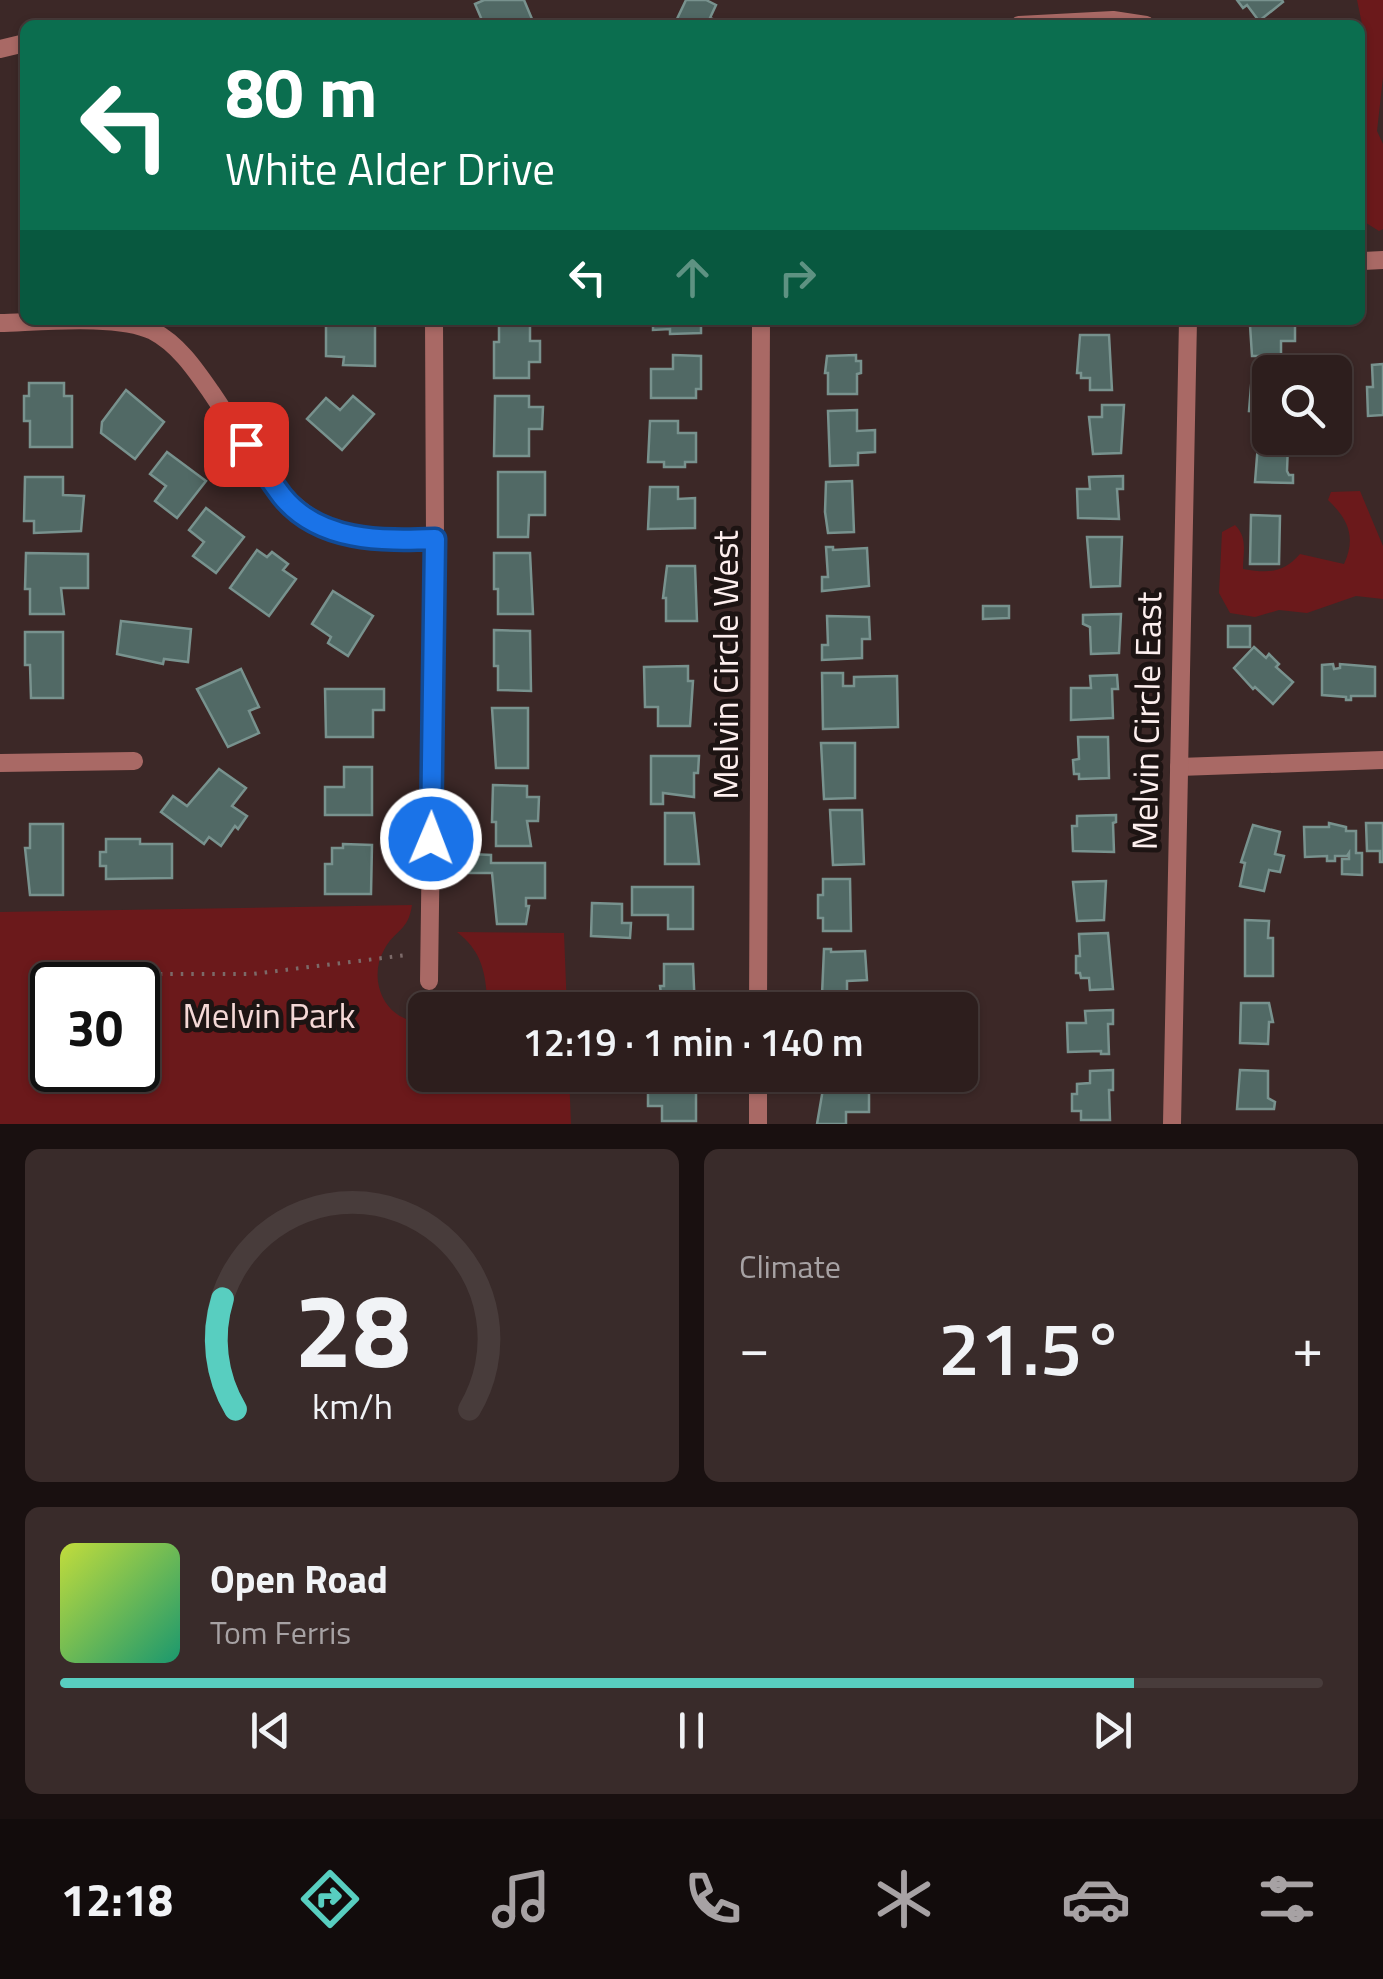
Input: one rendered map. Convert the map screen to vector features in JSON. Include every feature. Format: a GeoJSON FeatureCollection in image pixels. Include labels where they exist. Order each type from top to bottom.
{"type":"FeatureCollection","features":[{"type":"Feature","properties":{"kind":"street"},"geometry":{"type":"LineString","coordinates":[[116,325],[152,331],[190,361],[284,499],[306,516],[332,530],[373,540],[435,539]]}},
{"type":"Feature","properties":{"kind":"street"},"geometry":{"type":"LineString","coordinates":[[429,980],[434,325]]}},
{"type":"Feature","properties":{"kind":"street","name":"Melvin Circle West"},"geometry":{"type":"LineString","coordinates":[[758,992],[761,325]]}},
{"type":"Feature","properties":{"kind":"street","name":"Melvin Circle East"},"geometry":{"type":"LineString","coordinates":[[1172,1124],[1188,325]]}},
{"type":"Feature","properties":{"kind":"street"},"geometry":{"type":"LineString","coordinates":[[1179,767],[1383,760]]}},
{"type":"Feature","properties":{"kind":"street"},"geometry":{"type":"LineString","coordinates":[[0,763],[134,761]]}},
{"type":"Feature","properties":{"kind":"street"},"geometry":{"type":"LineString","coordinates":[[758,1092],[758,1124]]}},
{"type":"Feature","properties":{"kind":"path"},"geometry":{"type":"LineString","coordinates":[[160,974],[252,974],[429,952]]}},
{"type":"Feature","properties":{"kind":"green space"},"geometry":{"type":"Polygon","coordinates":[[[1357,0],[1383,0],[1383,77],[1377,131],[1383,144],[1383,229],[1379,231],[1365,222],[1367,48],[1365,20],[1361,20],[1357,0]]]}},
{"type":"Feature","properties":{"kind":"green space"},"geometry":{"type":"Polygon","coordinates":[[[1360,491],[1383,546],[1383,599],[1356,596],[1307,613],[1279,610],[1255,617],[1230,613],[1219,593],[1222,532],[1235,525],[1242,535],[1243,569],[1274,570],[1300,554],[1344,564],[1350,546],[1348,530],[1328,500],[1331,492],[1360,491]]]}},
{"type":"Feature","properties":{"kind":"green space","name":"Melvin Park"},"geometry":{"type":"Polygon","coordinates":[[[412,905],[404,926],[384,950],[378,968],[379,987],[387,1005],[408,1019],[408,1092],[570,1092],[571,1124],[0,1124],[0,912],[412,905]]]}},
{"type":"Feature","properties":{"kind":"green space"},"geometry":{"type":"Polygon","coordinates":[[[457,932],[564,933],[566,992],[486,992],[483,969],[471,946],[457,932]]]}},
{"type":"Feature","properties":{"kind":"building"},"geometry":{"type":"Polygon","coordinates":[[[484,0],[524,0],[532,19],[482,20],[475,4],[484,0]]]}},
{"type":"Feature","properties":{"kind":"building"},"geometry":{"type":"Polygon","coordinates":[[[686,0],[706,0],[716,5],[710,18],[715,20],[676,20],[686,0]]]}},
{"type":"Feature","properties":{"kind":"building"},"geometry":{"type":"Polygon","coordinates":[[[1237,0],[1283,2],[1260,20],[1247,5],[1243,8],[1237,0]]]}},
{"type":"Feature","properties":{"kind":"building"},"geometry":{"type":"Polygon","coordinates":[[[326,325],[375,325],[375,366],[343,365],[344,357],[326,356],[326,325]]]}},
{"type":"Feature","properties":{"kind":"building"},"geometry":{"type":"Polygon","coordinates":[[[499,325],[530,325],[530,341],[540,341],[540,362],[529,362],[529,378],[494,378],[494,342],[499,342],[499,325]]]}},
{"type":"Feature","properties":{"kind":"building"},"geometry":{"type":"Polygon","coordinates":[[[653,325],[701,325],[701,333],[653,330],[653,325]]]}},
{"type":"Feature","properties":{"kind":"building"},"geometry":{"type":"Polygon","coordinates":[[[1250,325],[1295,325],[1295,341],[1281,341],[1281,355],[1252,356],[1250,325]]]}},
{"type":"Feature","properties":{"kind":"building"},"geometry":{"type":"Polygon","coordinates":[[[1080,335],[1109,335],[1112,390],[1090,390],[1090,378],[1081,378],[1081,373],[1077,373],[1080,335]]]}},
{"type":"Feature","properties":{"kind":"building"},"geometry":{"type":"Polygon","coordinates":[[[673,355],[701,356],[701,389],[696,389],[696,398],[651,398],[651,369],[673,369],[673,355]]]}},
{"type":"Feature","properties":{"kind":"building"},"geometry":{"type":"Polygon","coordinates":[[[856,355],[856,361],[861,361],[857,394],[828,394],[827,356],[856,355]]]}},
{"type":"Feature","properties":{"kind":"building"},"geometry":{"type":"Polygon","coordinates":[[[1383,364],[1383,415],[1368,416],[1367,387],[1373,387],[1372,365],[1383,364]]]}},
{"type":"Feature","properties":{"kind":"building"},"geometry":{"type":"Polygon","coordinates":[[[29,383],[64,383],[64,396],[72,396],[72,447],[30,447],[30,421],[24,421],[24,396],[29,396],[29,383]]]}},
{"type":"Feature","properties":{"kind":"building"},"geometry":{"type":"Polygon","coordinates":[[[126,390],[164,422],[135,459],[101,433],[102,422],[126,390]]]}},
{"type":"Feature","properties":{"kind":"building"},"geometry":{"type":"Polygon","coordinates":[[[353,396],[374,414],[342,450],[307,419],[326,398],[340,410],[353,396]]]}},
{"type":"Feature","properties":{"kind":"building"},"geometry":{"type":"Polygon","coordinates":[[[495,396],[529,396],[529,407],[543,407],[542,429],[529,429],[529,456],[494,456],[495,396]]]}},
{"type":"Feature","properties":{"kind":"building"},"geometry":{"type":"Polygon","coordinates":[[[1102,405],[1124,405],[1121,453],[1093,454],[1089,417],[1102,417],[1102,405]]]}},
{"type":"Feature","properties":{"kind":"building"},"geometry":{"type":"Polygon","coordinates":[[[857,410],[857,431],[875,430],[875,452],[858,453],[858,465],[830,466],[828,411],[857,410]]]}},
{"type":"Feature","properties":{"kind":"building"},"geometry":{"type":"Polygon","coordinates":[[[650,421],[678,421],[678,433],[696,433],[696,462],[685,462],[685,467],[664,467],[664,462],[648,462],[650,421]]]}},
{"type":"Feature","properties":{"kind":"building"},"geometry":{"type":"Polygon","coordinates":[[[167,452],[206,481],[177,518],[155,501],[166,486],[150,474],[167,452]]]}},
{"type":"Feature","properties":{"kind":"building"},"geometry":{"type":"Polygon","coordinates":[[[1257,455],[1288,455],[1287,471],[1293,475],[1293,483],[1255,482],[1257,455]]]}},
{"type":"Feature","properties":{"kind":"building"},"geometry":{"type":"Polygon","coordinates":[[[498,472],[545,472],[545,515],[529,515],[528,537],[498,537],[498,472]]]}},
{"type":"Feature","properties":{"kind":"building"},"geometry":{"type":"Polygon","coordinates":[[[1123,476],[1123,489],[1117,489],[1119,519],[1078,518],[1077,489],[1090,489],[1089,477],[1123,476]]]}},
{"type":"Feature","properties":{"kind":"building"},"geometry":{"type":"Polygon","coordinates":[[[25,477],[63,477],[63,495],[84,496],[81,531],[34,533],[34,521],[24,521],[25,477]]]}},
{"type":"Feature","properties":{"kind":"building"},"geometry":{"type":"Polygon","coordinates":[[[852,481],[854,532],[828,533],[826,482],[852,481]]]}},
{"type":"Feature","properties":{"kind":"building"},"geometry":{"type":"Polygon","coordinates":[[[650,487],[678,487],[678,499],[695,498],[695,528],[648,529],[650,487]]]}},
{"type":"Feature","properties":{"kind":"building"},"geometry":{"type":"Polygon","coordinates":[[[206,508],[244,537],[216,573],[193,556],[204,542],[189,530],[206,508]]]}},
{"type":"Feature","properties":{"kind":"building"},"geometry":{"type":"Polygon","coordinates":[[[1251,515],[1280,516],[1279,564],[1250,564],[1251,515]]]}},
{"type":"Feature","properties":{"kind":"building"},"geometry":{"type":"Polygon","coordinates":[[[1087,537],[1122,537],[1120,586],[1091,587],[1087,537]]]}},
{"type":"Feature","properties":{"kind":"building"},"geometry":{"type":"Polygon","coordinates":[[[826,547],[867,548],[869,586],[822,591],[822,577],[828,577],[826,547]]]}},
{"type":"Feature","properties":{"kind":"building"},"geometry":{"type":"Polygon","coordinates":[[[257,550],[267,557],[272,552],[288,564],[283,570],[296,579],[269,616],[230,588],[257,550]]]}},
{"type":"Feature","properties":{"kind":"building"},"geometry":{"type":"Polygon","coordinates":[[[26,553],[88,554],[88,588],[61,588],[64,614],[30,614],[30,589],[25,589],[26,553]]]}},
{"type":"Feature","properties":{"kind":"building"},"geometry":{"type":"Polygon","coordinates":[[[494,553],[530,553],[533,614],[498,614],[494,553]]]}},
{"type":"Feature","properties":{"kind":"building"},"geometry":{"type":"Polygon","coordinates":[[[667,566],[695,566],[697,621],[666,621],[663,598],[667,566]]]}},
{"type":"Feature","properties":{"kind":"building"},"geometry":{"type":"Polygon","coordinates":[[[333,591],[373,616],[348,656],[328,643],[331,637],[312,624],[333,591]]]}},
{"type":"Feature","properties":{"kind":"building"},"geometry":{"type":"Polygon","coordinates":[[[983,606],[1009,606],[1009,618],[983,619],[983,606]]]}},
{"type":"Feature","properties":{"kind":"building"},"geometry":{"type":"Polygon","coordinates":[[[1121,614],[1119,653],[1091,654],[1090,627],[1083,624],[1083,615],[1121,614]]]}},
{"type":"Feature","properties":{"kind":"building"},"geometry":{"type":"Polygon","coordinates":[[[827,616],[869,617],[870,639],[862,639],[862,658],[822,660],[822,645],[828,645],[827,616]]]}},
{"type":"Feature","properties":{"kind":"building"},"geometry":{"type":"Polygon","coordinates":[[[121,621],[191,629],[188,662],[164,659],[163,664],[117,654],[121,621]]]}},
{"type":"Feature","properties":{"kind":"building"},"geometry":{"type":"Polygon","coordinates":[[[1228,626],[1250,626],[1250,647],[1228,647],[1228,626]]]}},
{"type":"Feature","properties":{"kind":"building"},"geometry":{"type":"Polygon","coordinates":[[[494,630],[530,631],[531,691],[498,690],[494,630]]]}},
{"type":"Feature","properties":{"kind":"building"},"geometry":{"type":"Polygon","coordinates":[[[25,632],[63,632],[63,698],[31,698],[25,632]]]}},
{"type":"Feature","properties":{"kind":"building"},"geometry":{"type":"Polygon","coordinates":[[[1254,647],[1266,658],[1269,654],[1279,664],[1276,667],[1293,682],[1273,704],[1234,668],[1254,647]]]}},
{"type":"Feature","properties":{"kind":"building"},"geometry":{"type":"Polygon","coordinates":[[[1333,664],[1334,669],[1340,668],[1340,664],[1375,667],[1375,696],[1351,696],[1351,700],[1346,700],[1322,695],[1322,665],[1333,664]]]}},
{"type":"Feature","properties":{"kind":"building"},"geometry":{"type":"Polygon","coordinates":[[[688,666],[688,681],[693,681],[690,726],[658,726],[658,707],[645,707],[644,667],[688,666]]]}},
{"type":"Feature","properties":{"kind":"building"},"geometry":{"type":"Polygon","coordinates":[[[241,669],[259,707],[249,711],[259,733],[228,747],[197,689],[241,669]]]}},
{"type":"Feature","properties":{"kind":"building"},"geometry":{"type":"Polygon","coordinates":[[[822,673],[843,673],[843,686],[854,686],[854,677],[897,676],[898,727],[823,729],[822,673]]]}},
{"type":"Feature","properties":{"kind":"building"},"geometry":{"type":"Polygon","coordinates":[[[1117,675],[1118,689],[1112,689],[1113,718],[1071,720],[1071,688],[1091,688],[1090,676],[1117,675]]]}},
{"type":"Feature","properties":{"kind":"building"},"geometry":{"type":"Polygon","coordinates":[[[325,689],[384,689],[384,710],[373,710],[373,737],[326,737],[325,689]]]}},
{"type":"Feature","properties":{"kind":"building"},"geometry":{"type":"Polygon","coordinates":[[[492,708],[528,708],[528,768],[496,768],[492,708]]]}},
{"type":"Feature","properties":{"kind":"building"},"geometry":{"type":"Polygon","coordinates":[[[1078,737],[1108,737],[1109,778],[1079,779],[1079,774],[1074,774],[1073,760],[1079,759],[1078,737]]]}},
{"type":"Feature","properties":{"kind":"building"},"geometry":{"type":"Polygon","coordinates":[[[821,743],[855,743],[855,798],[824,799],[821,743]]]}},
{"type":"Feature","properties":{"kind":"building"},"geometry":{"type":"Polygon","coordinates":[[[651,756],[699,756],[694,797],[663,793],[663,804],[651,804],[651,756]]]}},
{"type":"Feature","properties":{"kind":"building"},"geometry":{"type":"Polygon","coordinates":[[[344,767],[372,767],[372,815],[325,815],[325,787],[344,787],[344,767]]]}},
{"type":"Feature","properties":{"kind":"building"},"geometry":{"type":"Polygon","coordinates":[[[219,769],[246,788],[232,806],[247,816],[221,846],[209,837],[204,844],[161,812],[173,796],[187,806],[219,769]]]}},
{"type":"Feature","properties":{"kind":"building"},"geometry":{"type":"Polygon","coordinates":[[[493,785],[527,786],[527,797],[539,797],[538,821],[527,821],[531,846],[496,846],[493,785]]]}},
{"type":"Feature","properties":{"kind":"building"},"geometry":{"type":"Polygon","coordinates":[[[830,810],[862,810],[864,864],[833,865],[830,810]]]}},
{"type":"Feature","properties":{"kind":"building"},"geometry":{"type":"Polygon","coordinates":[[[665,813],[694,813],[699,864],[665,864],[665,813]]]}},
{"type":"Feature","properties":{"kind":"building"},"geometry":{"type":"Polygon","coordinates":[[[1116,815],[1114,852],[1073,851],[1072,826],[1077,826],[1077,816],[1116,815]]]}},
{"type":"Feature","properties":{"kind":"building"},"geometry":{"type":"Polygon","coordinates":[[[1329,823],[1356,831],[1362,875],[1342,874],[1342,859],[1349,859],[1349,853],[1335,856],[1335,861],[1327,861],[1327,856],[1305,857],[1304,827],[1329,827],[1329,823]]]}},
{"type":"Feature","properties":{"kind":"building"},"geometry":{"type":"Polygon","coordinates":[[[1366,823],[1383,823],[1383,862],[1380,851],[1367,851],[1366,823]]]}},
{"type":"Feature","properties":{"kind":"building"},"geometry":{"type":"Polygon","coordinates":[[[30,824],[63,824],[63,895],[30,895],[25,848],[30,848],[30,824]]]}},
{"type":"Feature","properties":{"kind":"building"},"geometry":{"type":"Polygon","coordinates":[[[1253,825],[1280,832],[1275,854],[1284,856],[1280,872],[1269,870],[1264,891],[1240,886],[1245,863],[1241,862],[1253,825]]]}},
{"type":"Feature","properties":{"kind":"building"},"geometry":{"type":"Polygon","coordinates":[[[106,839],[172,844],[172,878],[106,879],[106,866],[100,866],[100,852],[106,852],[106,839]]]}},
{"type":"Feature","properties":{"kind":"building"},"geometry":{"type":"Polygon","coordinates":[[[343,844],[372,845],[371,894],[325,894],[325,864],[332,864],[332,848],[343,848],[343,844]]]}},
{"type":"Feature","properties":{"kind":"building"},"geometry":{"type":"Polygon","coordinates":[[[469,854],[491,855],[491,863],[545,863],[545,898],[526,898],[526,924],[497,924],[492,873],[469,873],[469,854]]]}},
{"type":"Feature","properties":{"kind":"building"},"geometry":{"type":"Polygon","coordinates":[[[823,879],[850,879],[851,931],[823,931],[823,918],[818,918],[818,895],[823,895],[823,879]]]}},
{"type":"Feature","properties":{"kind":"building"},"geometry":{"type":"Polygon","coordinates":[[[1106,881],[1104,920],[1077,921],[1073,882],[1106,881]]]}},
{"type":"Feature","properties":{"kind":"building"},"geometry":{"type":"Polygon","coordinates":[[[632,887],[693,887],[693,929],[668,929],[668,915],[632,915],[632,887]]]}},
{"type":"Feature","properties":{"kind":"building"},"geometry":{"type":"Polygon","coordinates":[[[592,903],[622,904],[622,923],[631,923],[630,938],[591,936],[592,903]]]}},
{"type":"Feature","properties":{"kind":"building"},"geometry":{"type":"Polygon","coordinates":[[[1245,920],[1269,921],[1273,976],[1245,976],[1245,920]]]}},
{"type":"Feature","properties":{"kind":"building"},"geometry":{"type":"Polygon","coordinates":[[[1108,933],[1113,989],[1090,990],[1089,978],[1076,973],[1079,934],[1108,933]]]}},
{"type":"Feature","properties":{"kind":"building"},"geometry":{"type":"Polygon","coordinates":[[[824,949],[865,951],[867,980],[847,981],[847,992],[822,992],[824,949]]]}},
{"type":"Feature","properties":{"kind":"building"},"geometry":{"type":"Polygon","coordinates":[[[664,964],[693,964],[694,992],[661,992],[660,986],[664,986],[664,964]]]}},
{"type":"Feature","properties":{"kind":"building"},"geometry":{"type":"Polygon","coordinates":[[[1241,1003],[1269,1003],[1273,1022],[1269,1022],[1268,1044],[1240,1043],[1241,1003]]]}},
{"type":"Feature","properties":{"kind":"building"},"geometry":{"type":"Polygon","coordinates":[[[1113,1010],[1113,1024],[1108,1024],[1109,1054],[1068,1052],[1067,1023],[1086,1023],[1085,1011],[1113,1010]]]}},
{"type":"Feature","properties":{"kind":"building"},"geometry":{"type":"Polygon","coordinates":[[[1113,1070],[1110,1120],[1081,1120],[1081,1111],[1072,1111],[1072,1094],[1077,1094],[1077,1084],[1090,1083],[1090,1071],[1113,1070]]]}},
{"type":"Feature","properties":{"kind":"building"},"geometry":{"type":"Polygon","coordinates":[[[1240,1070],[1268,1071],[1268,1098],[1275,1102],[1274,1109],[1237,1109],[1240,1070]]]}},
{"type":"Feature","properties":{"kind":"building"},"geometry":{"type":"Polygon","coordinates":[[[648,1092],[696,1092],[696,1121],[662,1121],[662,1106],[648,1106],[648,1092]]]}},
{"type":"Feature","properties":{"kind":"building"},"geometry":{"type":"Polygon","coordinates":[[[822,1092],[869,1092],[869,1112],[846,1112],[846,1124],[817,1124],[822,1092]]]}},
{"type":"Feature","properties":{"kind":"route"},"geometry":{"type":"LineString","coordinates":[[246,444],[284,499],[332,530],[373,540],[435,539],[431,839]]}}]}
